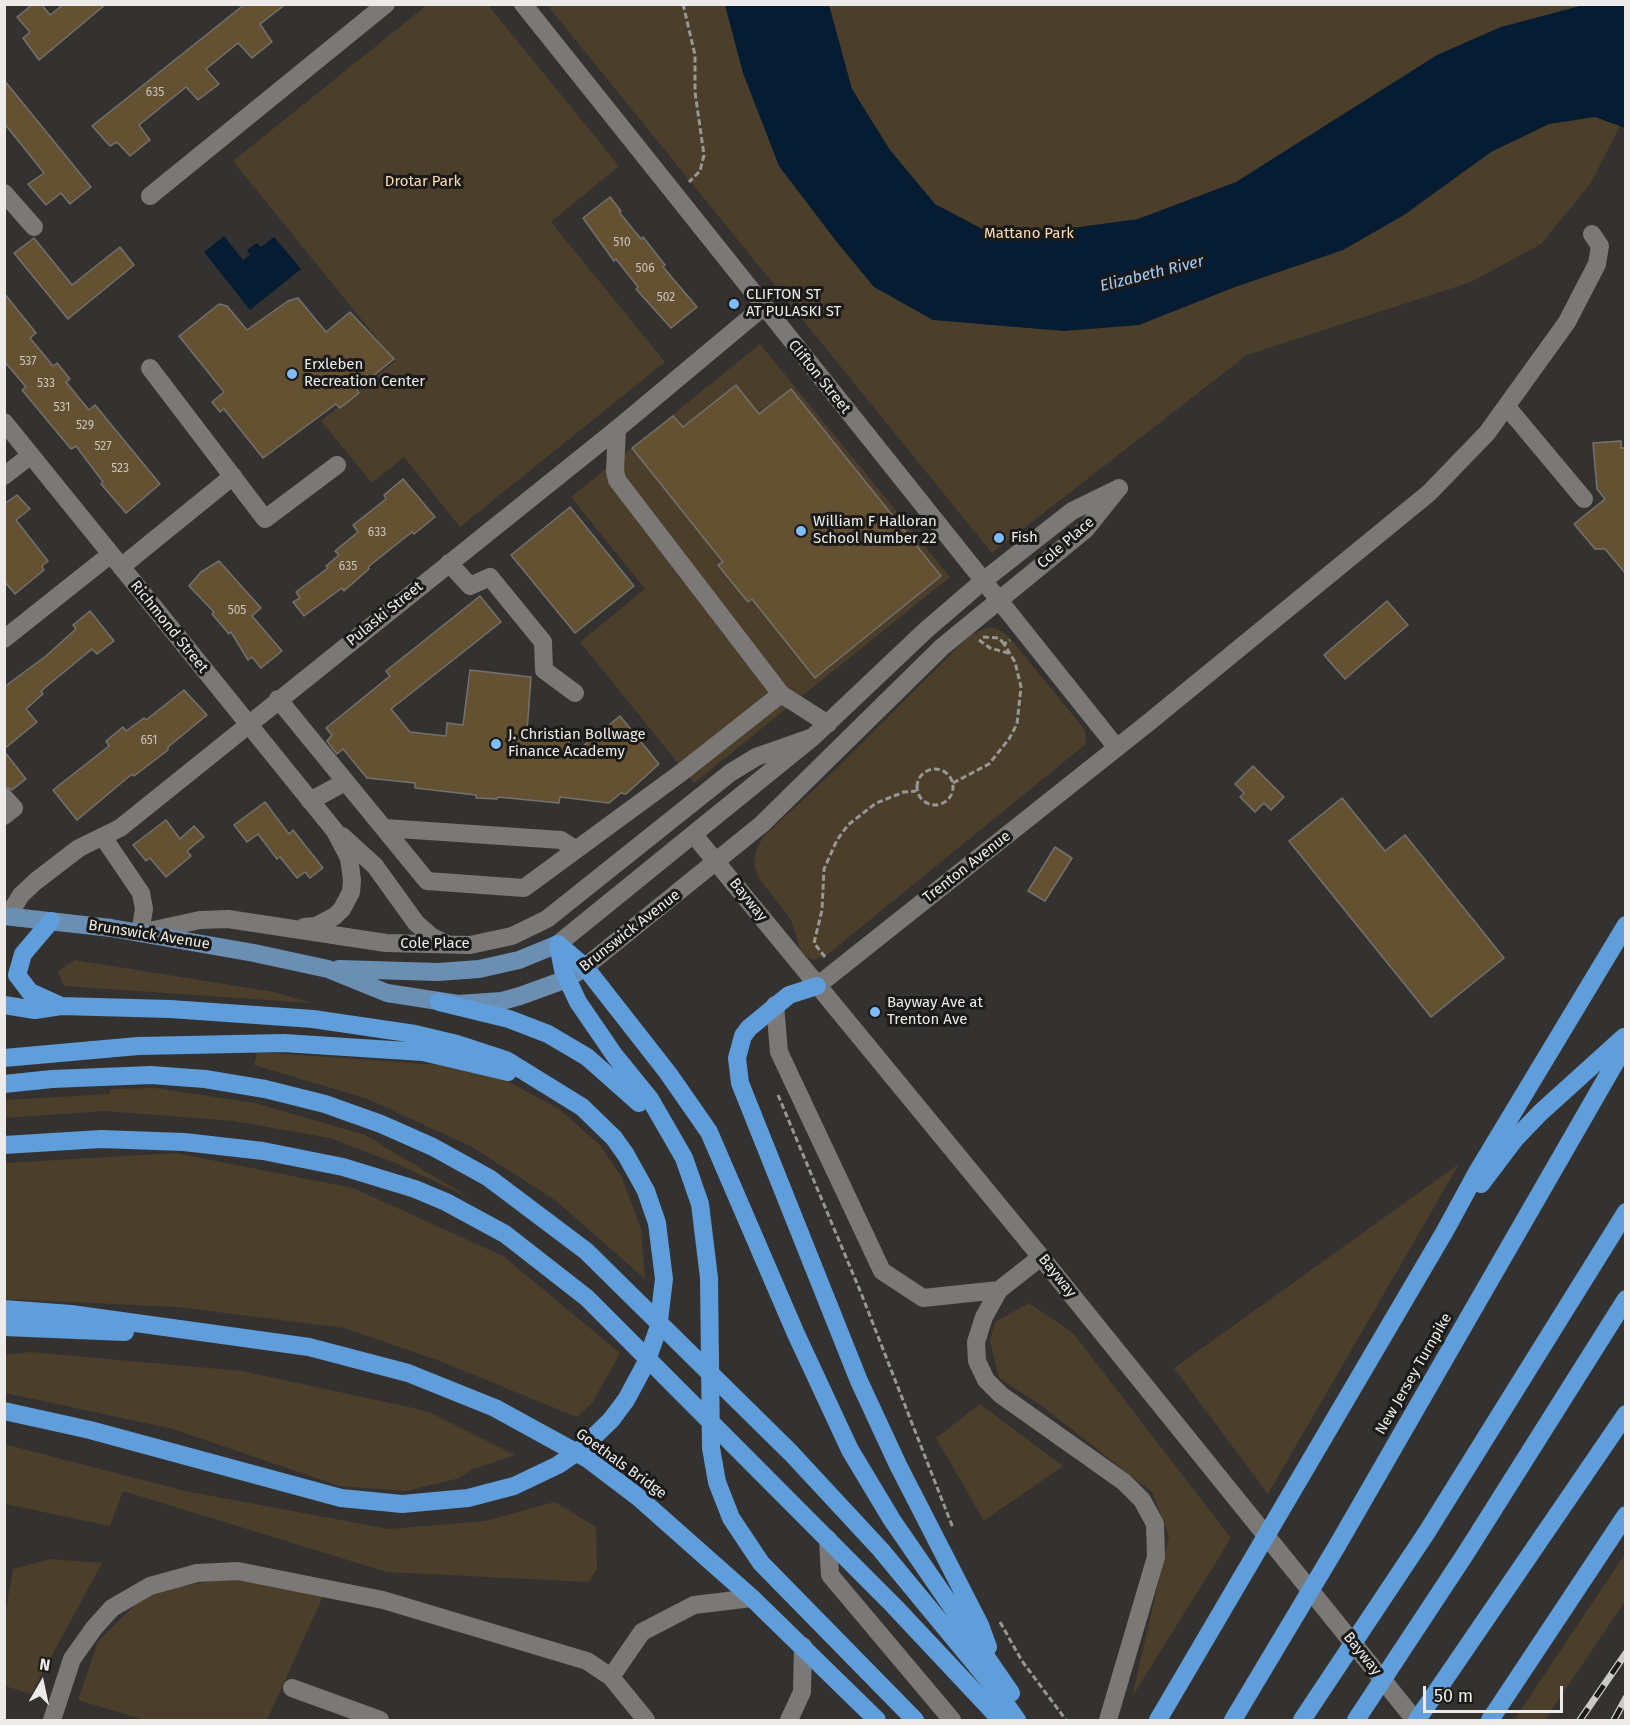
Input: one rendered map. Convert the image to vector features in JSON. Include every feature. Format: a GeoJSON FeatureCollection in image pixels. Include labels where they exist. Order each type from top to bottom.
{"type":"FeatureCollection","features":[{"type":"Feature","properties":{"kind":"highway"},"geometry":{"type":"LineString","coordinates":[[51,921],[23,954],[17,975],[30,992],[61,1006]]}},
{"type":"Feature","properties":{"kind":"highway"},"geometry":{"type":"LineString","coordinates":[[1158,1720],[1445,1231],[1476,1174],[1626,925]]}},
{"type":"Feature","properties":{"kind":"highway"},"geometry":{"type":"LineString","coordinates":[[558,944],[585,967],[683,1092],[709,1132],[787,1314],[850,1450],[897,1528],[994,1676],[1026,1720]]}},
{"type":"Feature","properties":{"kind":"highway"},"geometry":{"type":"LineString","coordinates":[[558,944],[567,979],[589,1020],[650,1099],[690,1174],[700,1204],[708,1257],[711,1448],[723,1501],[748,1548],[915,1720]]}},
{"type":"Feature","properties":{"kind":"highway"},"geometry":{"type":"LineString","coordinates":[[817,986],[789,995],[756,1021],[743,1036],[737,1069],[744,1095],[868,1400],[980,1625],[994,1676],[1017,1720]]}},
{"type":"Feature","properties":{"kind":"highway"},"geometry":{"type":"LineString","coordinates":[[439,1002],[528,1025],[568,1045],[621,1085],[673,1139]]}},
{"type":"Feature","properties":{"kind":"highway"},"geometry":{"type":"LineString","coordinates":[[4,1005],[35,1010],[61,1006],[170,1009],[313,1019],[374,1027],[437,1039],[506,1060],[582,1107],[599,1122],[637,1171],[657,1223],[663,1261],[664,1296],[658,1329],[637,1382],[626,1400],[597,1435],[580,1450],[537,1475],[514,1486],[468,1498],[402,1504],[341,1498],[99,1433],[4,1411]]}},
{"type":"Feature","properties":{"kind":"highway"},"geometry":{"type":"LineString","coordinates":[[1445,1231],[1515,1139],[1577,1077],[1626,1035]]}},
{"type":"Feature","properties":{"kind":"highway"},"geometry":{"type":"LineString","coordinates":[[4,1058],[176,1044],[329,1045],[423,1052],[481,1064],[547,1084]]}},
{"type":"Feature","properties":{"kind":"highway","name":"New Jersey Turnpike"},"geometry":{"type":"LineString","coordinates":[[1233,1720],[1331,1556],[1626,1044]]}},
{"type":"Feature","properties":{"kind":"highway"},"geometry":{"type":"LineString","coordinates":[[4,1084],[52,1079],[151,1076],[205,1079],[265,1089],[325,1104],[381,1124],[489,1178],[586,1251],[791,1453],[994,1676]]}},
{"type":"Feature","properties":{"kind":"highway"},"geometry":{"type":"LineString","coordinates":[[4,1145],[101,1138],[226,1146],[343,1167],[415,1189],[446,1202],[505,1233],[587,1298],[828,1539],[1001,1720]]}},
{"type":"Feature","properties":{"kind":"highway"},"geometry":{"type":"LineString","coordinates":[[1302,1720],[1434,1522],[1626,1212]]}},
{"type":"Feature","properties":{"kind":"highway"},"geometry":{"type":"LineString","coordinates":[[1356,1720],[1466,1553],[1626,1299]]}},
{"type":"Feature","properties":{"kind":"highway"},"geometry":{"type":"LineString","coordinates":[[4,1309],[71,1314],[246,1338]]}},
{"type":"Feature","properties":{"kind":"highway"},"geometry":{"type":"LineString","coordinates":[[4,1327],[246,1338]]}},
{"type":"Feature","properties":{"kind":"highway","name":"Goethals Bridge"},"geometry":{"type":"LineString","coordinates":[[246,1338],[309,1347],[374,1362],[465,1394],[525,1422],[588,1459],[638,1497],[752,1598],[877,1720]]}},
{"type":"Feature","properties":{"kind":"highway"},"geometry":{"type":"LineString","coordinates":[[1416,1720],[1626,1414]]}},
{"type":"Feature","properties":{"kind":"highway"},"geometry":{"type":"LineString","coordinates":[[1490,1720],[1626,1515]]}},
{"type":"Feature","properties":{"kind":"main road","name":"Brunswick Avenue"},"geometry":{"type":"LineString","coordinates":[[6,916],[140,933],[328,969],[438,972],[479,969],[519,960],[558,944]]}},
{"type":"Feature","properties":{"kind":"main road","name":"Brunswick Avenue"},"geometry":{"type":"LineString","coordinates":[[328,969],[387,993],[439,1002],[479,1004],[502,1001],[567,979],[585,967]]}},
{"type":"Feature","properties":{"kind":"street"},"geometry":{"type":"LineString","coordinates":[[150,196],[386,4]]}},
{"type":"Feature","properties":{"kind":"street","name":"Clifton Street"},"geometry":{"type":"LineString","coordinates":[[523,4],[1117,748]]}},
{"type":"Feature","properties":{"kind":"street"},"geometry":{"type":"LineString","coordinates":[[4,193],[34,228]]}},
{"type":"Feature","properties":{"kind":"street","name":"Trenton Avenue"},"geometry":{"type":"LineString","coordinates":[[817,986],[1117,748],[1408,512],[1469,452],[1507,407],[1549,350],[1593,276],[1600,246],[1592,234]]}},
{"type":"Feature","properties":{"kind":"street","name":"Pulaski Street"},"geometry":{"type":"LineString","coordinates":[[6,916],[28,887],[79,848],[120,828],[617,429],[763,307]]}},
{"type":"Feature","properties":{"kind":"street"},"geometry":{"type":"LineString","coordinates":[[150,368],[265,519],[337,465]]}},
{"type":"Feature","properties":{"kind":"street"},"geometry":{"type":"LineString","coordinates":[[1507,407],[1584,499]]}},
{"type":"Feature","properties":{"kind":"street","name":"Richmond Street"},"geometry":{"type":"LineString","coordinates":[[5,422],[335,831],[375,866],[424,930],[455,946]]}},
{"type":"Feature","properties":{"kind":"street"},"geometry":{"type":"LineString","coordinates":[[617,429],[615,471],[617,480],[781,694],[828,724]]}},
{"type":"Feature","properties":{"kind":"street"},"geometry":{"type":"LineString","coordinates":[[4,476],[31,454]]}},
{"type":"Feature","properties":{"kind":"street"},"geometry":{"type":"LineString","coordinates":[[4,639],[233,476]]}},
{"type":"Feature","properties":{"kind":"street","name":"Cole Place"},"geometry":{"type":"LineString","coordinates":[[694,835],[828,724],[934,622],[983,581],[1072,511],[1119,488],[1086,529],[942,646],[805,784],[717,862]]}},
{"type":"Feature","properties":{"kind":"street"},"geometry":{"type":"LineString","coordinates":[[449,562],[470,586],[489,577],[543,642],[544,670],[575,693]]}},
{"type":"Feature","properties":{"kind":"street"},"geometry":{"type":"LineString","coordinates":[[278,699],[427,881],[524,888],[682,772],[781,694]]}},
{"type":"Feature","properties":{"kind":"street","name":"Cole Place"},"geometry":{"type":"LineString","coordinates":[[140,933],[215,919],[242,919],[386,943],[455,946],[512,936],[547,919],[730,773],[756,757],[813,737]]}},
{"type":"Feature","properties":{"kind":"street"},"geometry":{"type":"LineString","coordinates":[[310,801],[345,782]]}},
{"type":"Feature","properties":{"kind":"street"},"geometry":{"type":"LineString","coordinates":[[4,797],[14,808],[4,816]]}},
{"type":"Feature","properties":{"kind":"street"},"geometry":{"type":"LineString","coordinates":[[384,828],[561,840],[575,849]]}},
{"type":"Feature","properties":{"kind":"street","name":"Richmond Street"},"geometry":{"type":"LineString","coordinates":[[290,927],[316,926],[342,909],[347,901],[352,869],[345,848],[335,831]]}},
{"type":"Feature","properties":{"kind":"street","name":"Bayway"},"geometry":{"type":"LineString","coordinates":[[694,835],[1041,1257],[1416,1720]]}},
{"type":"Feature","properties":{"kind":"street","name":"Brunswick Avenue"},"geometry":{"type":"LineString","coordinates":[[558,944],[694,835]]}},
{"type":"Feature","properties":{"kind":"street"},"geometry":{"type":"LineString","coordinates":[[103,837],[141,893],[144,909],[140,933]]}},
{"type":"Feature","properties":{"kind":"street","name":"Brunswick Avenue"},"geometry":{"type":"LineString","coordinates":[[585,967],[717,862]]}},
{"type":"Feature","properties":{"kind":"street"},"geometry":{"type":"LineString","coordinates":[[775,1005],[779,1052],[882,1271],[923,1298],[999,1290]]}},
{"type":"Feature","properties":{"kind":"street"},"geometry":{"type":"LineString","coordinates":[[1041,1257],[999,1290],[984,1317],[976,1342],[977,1361],[986,1380],[1001,1395],[1124,1482],[1142,1500],[1155,1524],[1156,1557],[1108,1720]]}},
{"type":"Feature","properties":{"kind":"street"},"geometry":{"type":"LineString","coordinates":[[828,1539],[830,1575],[952,1720]]}},
{"type":"Feature","properties":{"kind":"street"},"geometry":{"type":"LineString","coordinates":[[52,1720],[72,1659],[111,1608],[150,1586],[197,1573],[238,1571],[383,1600],[587,1661],[611,1677],[646,1720]]}},
{"type":"Feature","properties":{"kind":"street"},"geometry":{"type":"LineString","coordinates":[[611,1677],[642,1632],[694,1605],[752,1598]]}},
{"type":"Feature","properties":{"kind":"street"},"geometry":{"type":"LineString","coordinates":[[789,1720],[802,1692],[803,1646]]}},
{"type":"Feature","properties":{"kind":"street"},"geometry":{"type":"LineString","coordinates":[[292,1688],[380,1720]]}},
{"type":"Feature","properties":{"kind":"path"},"geometry":{"type":"LineString","coordinates":[[683,4],[695,55],[695,92],[704,155],[700,171],[689,182]]}},
{"type":"Feature","properties":{"kind":"path"},"geometry":{"type":"LineString","coordinates":[[953,783],[989,764],[1009,739],[1017,724],[1021,687],[1015,662],[999,638],[977,638],[990,648],[1009,654]]}},
{"type":"Feature","properties":{"kind":"path"},"geometry":{"type":"LineString","coordinates":[[1004,644],[1011,640]]}},
{"type":"Feature","properties":{"kind":"path"},"geometry":{"type":"LineString","coordinates":[[933,768],[946,772],[953,783],[952,794],[939,805],[928,804],[916,791],[916,785],[922,773],[933,768]]}},
{"type":"Feature","properties":{"kind":"path"},"geometry":{"type":"LineString","coordinates":[[825,955],[814,943],[822,910],[824,869],[837,840],[848,825],[876,803],[904,792],[916,791]]}},
{"type":"Feature","properties":{"kind":"path"},"geometry":{"type":"LineString","coordinates":[[777,1089],[778,1099],[861,1293],[955,1533]]}},
{"type":"Feature","properties":{"kind":"path"},"geometry":{"type":"LineString","coordinates":[[995,1613],[1022,1661],[1066,1720]]}},
{"type":"Feature","properties":{"kind":"green space","name":"Drotar Park"},"geometry":{"type":"Polygon","coordinates":[[[427,5],[488,5],[619,166],[551,222],[665,362],[460,527],[404,457],[372,483],[321,421],[395,361],[233,161],[427,5]]]}},
{"type":"Feature","properties":{"kind":"green space","name":"Mattano Park"},"geometry":{"type":"Polygon","coordinates":[[[547,5],[1625,5],[1625,116],[1591,183],[1541,244],[1471,282],[1247,355],[992,553],[547,5]]]}},
{"type":"Feature","properties":{"kind":"green space"},"geometry":{"type":"Polygon","coordinates":[[[760,344],[950,577],[694,783],[580,642],[645,589],[571,497],[760,344]]]}},
{"type":"Feature","properties":{"kind":"green space"},"geometry":{"type":"Polygon","coordinates":[[[990,627],[1000,630],[1009,637],[1085,730],[1086,744],[828,954],[813,960],[800,949],[791,920],[758,877],[754,864],[756,850],[763,837],[834,771],[970,635],[990,627]]]}},
{"type":"Feature","properties":{"kind":"green space"},"geometry":{"type":"Polygon","coordinates":[[[75,960],[274,992],[311,1003],[64,986],[58,971],[75,960]]]}},
{"type":"Feature","properties":{"kind":"green space"},"geometry":{"type":"Polygon","coordinates":[[[257,1052],[440,1065],[507,1081],[559,1109],[600,1145],[622,1178],[641,1229],[645,1279],[555,1200],[472,1147],[368,1099],[254,1065],[257,1052]]]}},
{"type":"Feature","properties":{"kind":"green space"},"geometry":{"type":"Polygon","coordinates":[[[155,1088],[255,1103],[365,1135],[470,1198],[398,1164],[330,1138],[233,1121],[105,1111],[5,1118],[5,1100],[109,1094],[111,1089],[155,1088]]]}},
{"type":"Feature","properties":{"kind":"green space"},"geometry":{"type":"Polygon","coordinates":[[[176,1153],[353,1188],[503,1256],[620,1353],[593,1402],[577,1417],[437,1360],[344,1328],[177,1307],[5,1299],[5,1163],[176,1153]]]}},
{"type":"Feature","properties":{"kind":"green space"},"geometry":{"type":"Polygon","coordinates":[[[1459,1164],[1268,1494],[1174,1368],[1459,1164]]]}},
{"type":"Feature","properties":{"kind":"green space"},"geometry":{"type":"Polygon","coordinates":[[[1029,1303],[1073,1333],[1231,1538],[1132,1697],[1169,1536],[1152,1492],[1042,1406],[999,1378],[990,1341],[995,1322],[1029,1303]]]}},
{"type":"Feature","properties":{"kind":"green space"},"geometry":{"type":"Polygon","coordinates":[[[30,1352],[242,1371],[427,1411],[515,1455],[471,1470],[460,1478],[406,1491],[339,1486],[173,1429],[5,1393],[5,1355],[30,1352]]]}},
{"type":"Feature","properties":{"kind":"green space"},"geometry":{"type":"Polygon","coordinates":[[[980,1404],[1063,1466],[984,1521],[936,1438],[980,1404]]]}},
{"type":"Feature","properties":{"kind":"green space"},"geometry":{"type":"Polygon","coordinates":[[[4,1444],[185,1491],[389,1529],[485,1521],[555,1502],[596,1527],[597,1569],[588,1582],[387,1572],[123,1491],[110,1526],[5,1504],[4,1444]]]}},
{"type":"Feature","properties":{"kind":"green space"},"geometry":{"type":"Polygon","coordinates":[[[1625,1554],[1625,1601],[1545,1720],[1514,1720],[1625,1554]]]}},
{"type":"Feature","properties":{"kind":"green space"},"geometry":{"type":"Polygon","coordinates":[[[51,1559],[102,1563],[31,1694],[5,1686],[5,1615],[13,1569],[51,1559]]]}},
{"type":"Feature","properties":{"kind":"green space"},"geometry":{"type":"Polygon","coordinates":[[[238,1576],[324,1594],[267,1720],[144,1720],[78,1700],[98,1641],[147,1593],[238,1576]]]}},
{"type":"Feature","properties":{"kind":"water","name":"Elizabeth River"},"geometry":{"type":"Polygon","coordinates":[[[725,5],[829,5],[852,89],[890,150],[935,204],[988,232],[1058,230],[1138,219],[1236,182],[1437,55],[1501,27],[1580,6],[1625,5],[1625,128],[1595,117],[1549,124],[1491,152],[1404,215],[1343,250],[1235,287],[1139,325],[1064,331],[933,320],[874,287],[779,166],[743,73],[725,5]]]}},
{"type":"Feature","properties":{"kind":"water"},"geometry":{"type":"Polygon","coordinates":[[[224,236],[243,260],[250,255],[247,250],[257,243],[261,247],[274,237],[301,269],[250,310],[204,252],[224,236]]]}},
{"type":"Feature","properties":{"kind":"building"},"geometry":{"type":"Polygon","coordinates":[[[33,4],[41,4],[50,15],[64,4],[106,4],[39,60],[23,38],[30,32],[17,17],[33,4]]]}},
{"type":"Feature","properties":{"kind":"building"},"geometry":{"type":"Polygon","coordinates":[[[245,4],[286,4],[260,24],[272,42],[252,58],[238,43],[206,69],[219,84],[198,100],[186,87],[139,125],[150,140],[130,156],[117,142],[110,146],[92,126],[245,4]]]}},
{"type":"Feature","properties":{"kind":"building"},"geometry":{"type":"Polygon","coordinates":[[[4,80],[91,187],[70,204],[61,193],[46,205],[28,184],[44,173],[4,123],[4,80]]]}},
{"type":"Feature","properties":{"kind":"building"},"geometry":{"type":"Polygon","coordinates":[[[610,197],[621,211],[619,212],[641,239],[643,237],[665,265],[663,267],[697,307],[671,328],[636,289],[638,287],[616,259],[614,261],[583,218],[610,197]]]}},
{"type":"Feature","properties":{"kind":"building"},"geometry":{"type":"Polygon","coordinates":[[[34,238],[72,285],[120,247],[134,265],[68,319],[14,253],[34,238]]]}},
{"type":"Feature","properties":{"kind":"building"},"geometry":{"type":"Polygon","coordinates":[[[4,293],[36,333],[30,338],[53,366],[57,363],[70,379],[66,382],[89,410],[95,405],[160,484],[126,513],[101,484],[103,482],[76,446],[71,449],[22,390],[26,387],[4,361],[4,293]]]}},
{"type":"Feature","properties":{"kind":"building","name":"Erxleben Recreation Center"},"geometry":{"type":"Polygon","coordinates":[[[298,298],[326,332],[350,312],[394,359],[357,389],[359,393],[340,408],[336,404],[263,458],[224,409],[220,412],[212,402],[224,392],[179,336],[219,304],[227,306],[247,330],[288,301],[298,298]]]}},
{"type":"Feature","properties":{"kind":"building","name":"William F Halloran School Number 22"},"geometry":{"type":"Polygon","coordinates":[[[736,385],[759,414],[791,389],[941,576],[815,678],[752,599],[748,602],[718,565],[723,562],[632,448],[673,416],[683,427],[736,385]]]}},
{"type":"Feature","properties":{"kind":"building"},"geometry":{"type":"Polygon","coordinates":[[[1621,441],[1621,448],[1626,448],[1626,574],[1605,549],[1595,549],[1574,524],[1605,499],[1597,489],[1593,443],[1621,441]]]}},
{"type":"Feature","properties":{"kind":"building"},"geometry":{"type":"Polygon","coordinates":[[[403,479],[435,517],[368,567],[369,569],[344,591],[342,588],[304,616],[293,602],[300,598],[296,592],[328,568],[326,566],[339,555],[335,551],[358,532],[353,525],[386,499],[384,495],[403,479]]]}},
{"type":"Feature","properties":{"kind":"building"},"geometry":{"type":"Polygon","coordinates":[[[17,495],[30,509],[16,520],[48,561],[42,566],[44,570],[15,594],[4,581],[4,504],[17,495]]]}},
{"type":"Feature","properties":{"kind":"building"},"geometry":{"type":"Polygon","coordinates":[[[570,507],[634,586],[575,633],[511,555],[570,507]]]}},
{"type":"Feature","properties":{"kind":"building"},"geometry":{"type":"Polygon","coordinates":[[[219,561],[261,608],[252,616],[282,651],[261,668],[252,657],[248,660],[231,632],[229,634],[212,614],[214,612],[189,586],[201,572],[219,561]]]}},
{"type":"Feature","properties":{"kind":"building"},"geometry":{"type":"Polygon","coordinates":[[[480,596],[501,622],[391,709],[410,732],[446,736],[447,723],[463,725],[470,670],[531,677],[527,732],[570,736],[567,759],[620,716],[659,764],[626,794],[621,793],[609,803],[560,797],[559,803],[498,797],[497,799],[476,798],[476,795],[415,788],[415,783],[367,778],[343,749],[337,754],[327,741],[332,735],[326,728],[390,676],[386,671],[480,596]]]}},
{"type":"Feature","properties":{"kind":"building"},"geometry":{"type":"Polygon","coordinates":[[[1387,601],[1408,625],[1345,679],[1324,655],[1387,601]]]}},
{"type":"Feature","properties":{"kind":"building"},"geometry":{"type":"Polygon","coordinates":[[[90,611],[114,641],[97,654],[92,649],[41,691],[43,694],[26,709],[37,722],[4,749],[4,687],[46,656],[76,629],[73,625],[90,611]]]}},
{"type":"Feature","properties":{"kind":"building"},"geometry":{"type":"Polygon","coordinates":[[[184,690],[207,715],[168,747],[168,750],[134,776],[132,774],[77,820],[53,790],[109,746],[106,741],[123,727],[126,731],[144,718],[146,720],[184,690]]]}},
{"type":"Feature","properties":{"kind":"building"},"geometry":{"type":"Polygon","coordinates":[[[4,751],[26,779],[12,790],[4,786],[4,751]]]}},
{"type":"Feature","properties":{"kind":"building"},"geometry":{"type":"Polygon","coordinates":[[[1253,766],[1284,797],[1271,810],[1264,803],[1255,812],[1240,797],[1244,793],[1235,784],[1253,766]]]}},
{"type":"Feature","properties":{"kind":"building"},"geometry":{"type":"Polygon","coordinates":[[[1342,798],[1385,851],[1405,835],[1504,958],[1431,1017],[1289,841],[1342,798]]]}},
{"type":"Feature","properties":{"kind":"building"},"geometry":{"type":"Polygon","coordinates":[[[265,802],[289,834],[293,830],[323,868],[310,878],[305,872],[297,878],[280,857],[277,859],[258,834],[247,842],[234,825],[265,802]]]}},
{"type":"Feature","properties":{"kind":"building"},"geometry":{"type":"Polygon","coordinates":[[[166,820],[180,839],[194,826],[204,837],[187,851],[191,856],[166,877],[150,858],[146,861],[133,845],[166,820]]]}},
{"type":"Feature","properties":{"kind":"building"},"geometry":{"type":"Polygon","coordinates":[[[1055,847],[1072,858],[1045,901],[1028,891],[1055,847]]]}},
{"type":"Feature","properties":{"kind":"railway"},"geometry":{"type":"LineString","coordinates":[[1580,1720],[1626,1653]]}},
{"type":"Feature","properties":{"kind":"railway"},"geometry":{"type":"LineString","coordinates":[[1614,1720],[1626,1698]]}},
{"type":"Feature","properties":{"kind":"place","name":"CLIFTON ST AT PULASKI ST"},"geometry":{"type":"Point","coordinates":[734,304]}},
{"type":"Feature","properties":{"kind":"place","name":"Erxleben Recreation Center"},"geometry":{"type":"Point","coordinates":[292,374]}},
{"type":"Feature","properties":{"kind":"place","name":"William F Halloran School Number 22"},"geometry":{"type":"Point","coordinates":[801,531]}},
{"type":"Feature","properties":{"kind":"place","name":"Fish"},"geometry":{"type":"Point","coordinates":[999,538]}},
{"type":"Feature","properties":{"kind":"place","name":"J. Christian Bollwage Finance Academy"},"geometry":{"type":"Point","coordinates":[496,744]}},
{"type":"Feature","properties":{"kind":"place","name":"Bayway Ave at Trenton Ave"},"geometry":{"type":"Point","coordinates":[875,1012]}}]}
